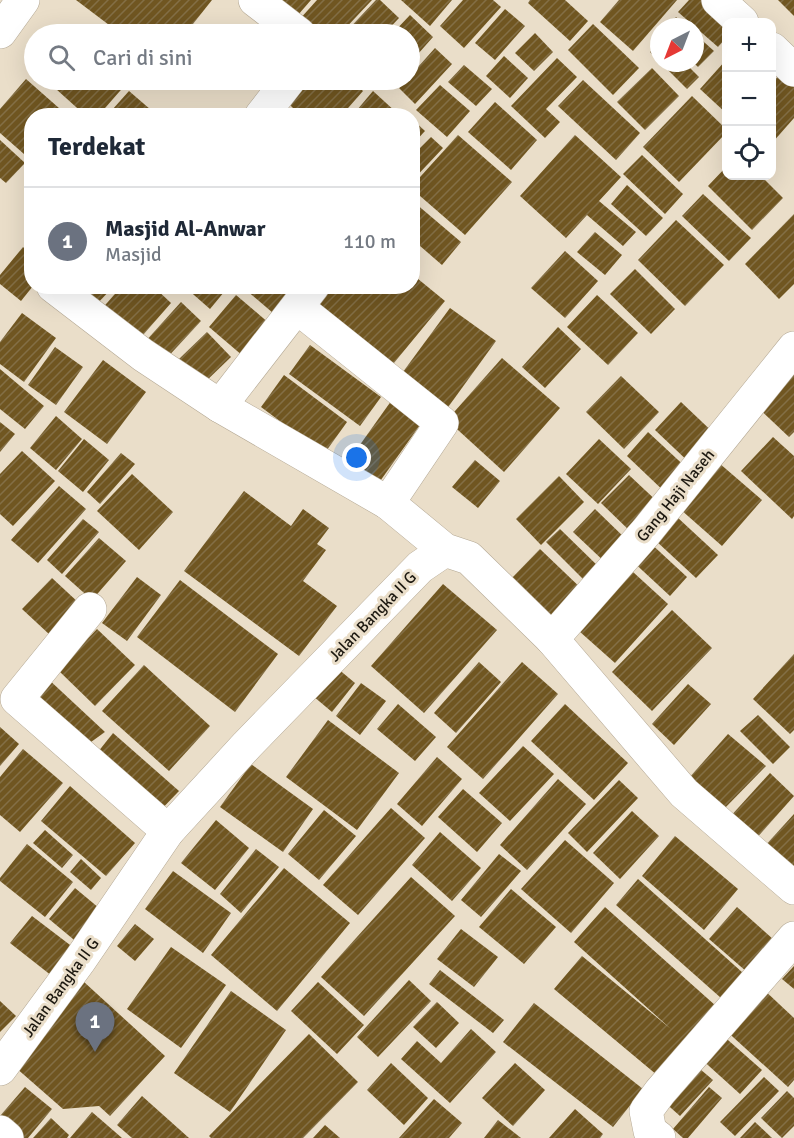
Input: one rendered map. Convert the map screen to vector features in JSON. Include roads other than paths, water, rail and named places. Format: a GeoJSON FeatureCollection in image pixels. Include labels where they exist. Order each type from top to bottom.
{"type":"FeatureCollection","features":[{"type":"Feature","properties":{"kind":"street"},"geometry":{"type":"LineString","coordinates":[[0,32],[23,0]]}},
{"type":"Feature","properties":{"kind":"street"},"geometry":{"type":"LineString","coordinates":[[255,0],[286,24]]}},
{"type":"Feature","properties":{"kind":"street"},"geometry":{"type":"LineString","coordinates":[[718,0],[738,18]]}},
{"type":"Feature","properties":{"kind":"street"},"geometry":{"type":"LineString","coordinates":[[776,54],[794,70]]}},
{"type":"Feature","properties":{"kind":"street"},"geometry":{"type":"LineString","coordinates":[[267,108],[281,90]]}},
{"type":"Feature","properties":{"kind":"street"},"geometry":{"type":"LineString","coordinates":[[64,294],[143,355],[220,406],[388,503],[445,550],[469,558],[552,639],[684,793],[794,888]]}},
{"type":"Feature","properties":{"kind":"street"},"geometry":{"type":"LineString","coordinates":[[220,406],[305,297],[442,423],[388,503]]}},
{"type":"Feature","properties":{"kind":"street","name":"Gang Haji Naseh"},"geometry":{"type":"LineString","coordinates":[[552,639],[646,532],[794,348]]}},
{"type":"Feature","properties":{"kind":"street","name":"Jalan Bangka II G"},"geometry":{"type":"LineString","coordinates":[[0,1070],[80,960],[168,831],[247,745],[420,567],[445,550]]}},
{"type":"Feature","properties":{"kind":"street"},"geometry":{"type":"LineString","coordinates":[[90,609],[17,699],[168,831]]}},
{"type":"Feature","properties":{"kind":"street"},"geometry":{"type":"LineString","coordinates":[[659,1138],[650,1131],[646,1111],[794,938]]}},
{"type":"Feature","properties":{"kind":"street"},"geometry":{"type":"LineString","coordinates":[[0,1132],[7,1138]]}},
{"type":"Feature","properties":{"kind":"place","name":"Masjid Al-Anwar"},"geometry":{"type":"Point","coordinates":[95,1052]}}]}
